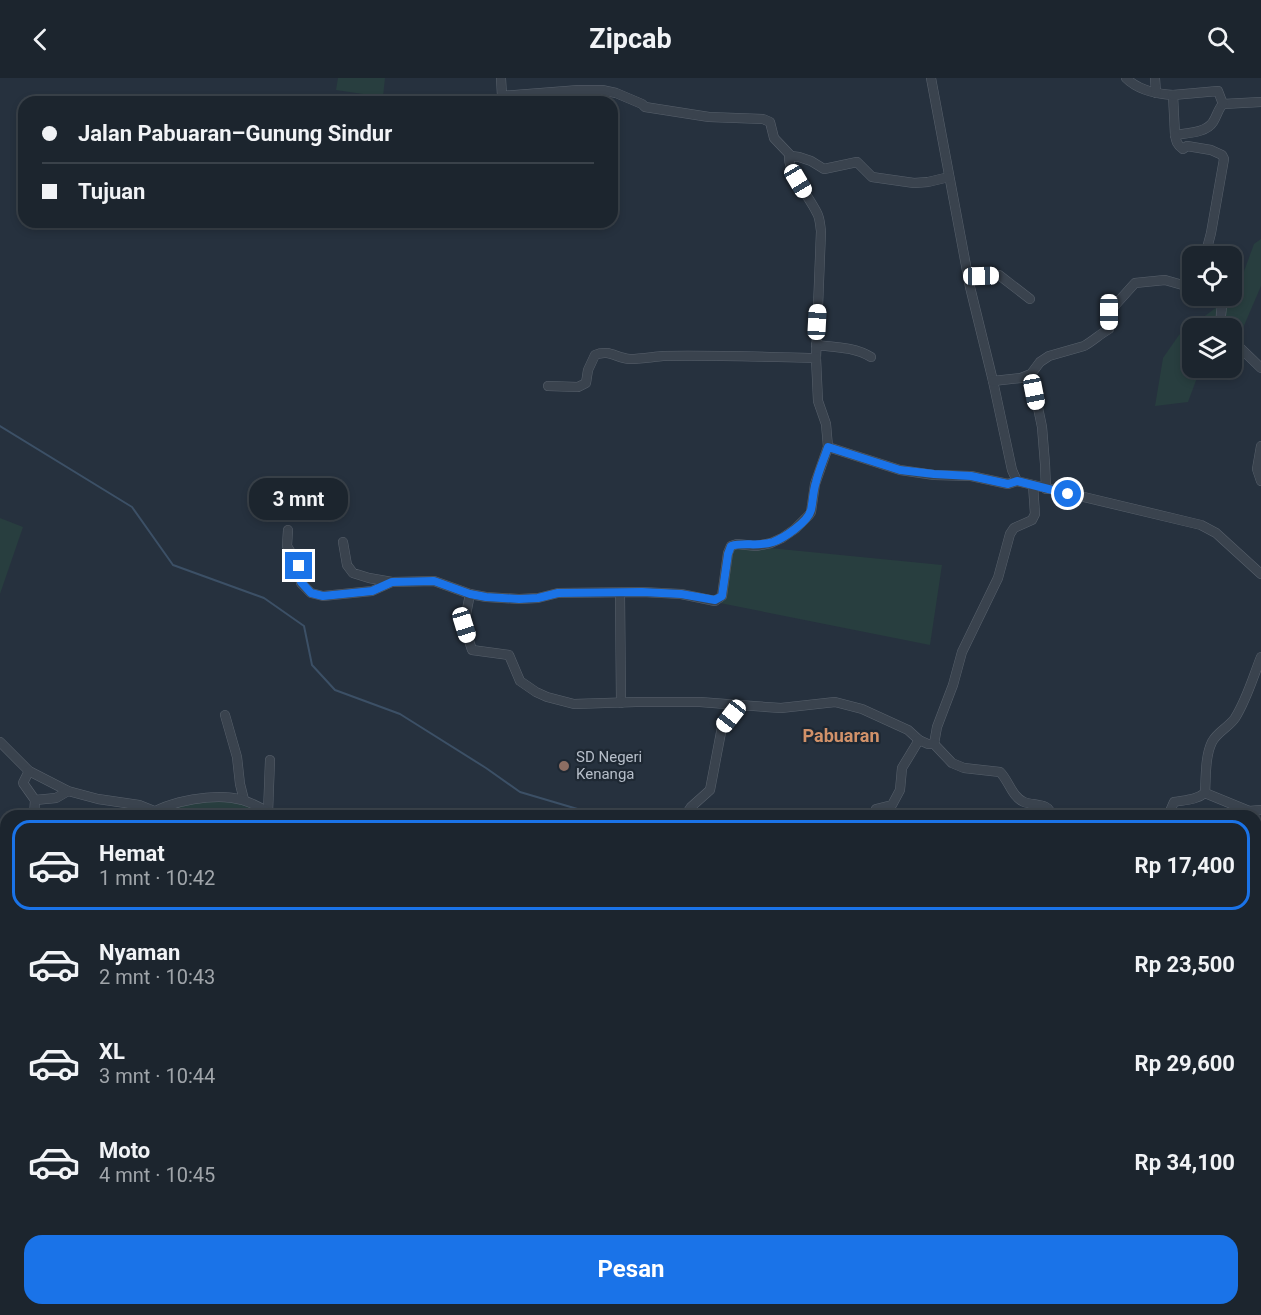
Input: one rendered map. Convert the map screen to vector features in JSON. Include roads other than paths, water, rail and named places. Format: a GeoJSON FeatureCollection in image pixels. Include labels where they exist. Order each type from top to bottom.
{"type":"FeatureCollection","features":[{"type":"Feature","properties":{"kind":"street"},"geometry":{"type":"LineString","coordinates":[[501,78],[502,96],[602,90],[616,93],[645,107],[709,117],[763,119],[770,122],[774,138],[791,156],[811,161],[824,169],[857,162],[872,177],[914,183],[949,177]]}},
{"type":"Feature","properties":{"kind":"street"},"geometry":{"type":"LineString","coordinates":[[931,78],[969,279],[1012,470],[1017,481]]}},
{"type":"Feature","properties":{"kind":"street"},"geometry":{"type":"LineString","coordinates":[[1126,78],[1156,93],[1173,95],[1218,91],[1223,104]]}},
{"type":"Feature","properties":{"kind":"street"},"geometry":{"type":"LineString","coordinates":[[1155,78],[1156,93]]}},
{"type":"Feature","properties":{"kind":"street"},"geometry":{"type":"LineString","coordinates":[[1173,95],[1175,135],[1178,146],[1183,149],[1187,146],[1211,150],[1222,155],[1224,159],[1208,246]]}},
{"type":"Feature","properties":{"kind":"street"},"geometry":{"type":"LineString","coordinates":[[1175,135],[1208,128],[1223,104],[1261,102]]}},
{"type":"Feature","properties":{"kind":"street"},"geometry":{"type":"LineString","coordinates":[[343,542],[347,565],[353,573],[392,582],[434,581],[470,594],[486,597],[519,599],[538,598],[558,593],[642,592],[681,594],[715,600],[720,598],[731,546],[737,544],[756,546],[771,543],[795,529],[809,515],[815,484],[828,447],[826,424],[818,401],[816,358],[821,231],[819,215],[798,181],[789,162],[791,156]]}},
{"type":"Feature","properties":{"kind":"street"},"geometry":{"type":"LineString","coordinates":[[969,279],[999,275],[1030,299]]}},
{"type":"Feature","properties":{"kind":"street"},"geometry":{"type":"LineString","coordinates":[[993,381],[1021,378],[1031,374],[1048,356],[1089,343],[1109,329],[1109,312],[1135,283],[1165,280],[1182,285]]}},
{"type":"Feature","properties":{"kind":"street"},"geometry":{"type":"LineString","coordinates":[[816,345],[852,349],[871,357]]}},
{"type":"Feature","properties":{"kind":"street"},"geometry":{"type":"LineString","coordinates":[[1242,350],[1261,368]]}},
{"type":"Feature","properties":{"kind":"street"},"geometry":{"type":"LineString","coordinates":[[548,386],[578,387],[586,382],[588,370],[595,355],[602,352],[632,359],[662,356],[816,358]]}},
{"type":"Feature","properties":{"kind":"street"},"geometry":{"type":"LineString","coordinates":[[1031,374],[1042,427],[1046,489]]}},
{"type":"Feature","properties":{"kind":"street"},"geometry":{"type":"LineString","coordinates":[[1261,446],[1257,469],[1261,481]]}},
{"type":"Feature","properties":{"kind":"street"},"geometry":{"type":"LineString","coordinates":[[828,447],[900,470],[971,476],[1008,484],[1017,481],[1201,525],[1216,534],[1261,574]]}},
{"type":"Feature","properties":{"kind":"street"},"geometry":{"type":"LineString","coordinates":[[934,744],[962,652],[998,578],[1010,534],[1014,528],[1032,520],[1035,514],[1033,485]]}},
{"type":"Feature","properties":{"kind":"street"},"geometry":{"type":"LineString","coordinates":[[288,530],[287,546],[299,566],[301,582],[311,593],[323,596],[372,591],[392,582]]}},
{"type":"Feature","properties":{"kind":"street"},"geometry":{"type":"LineString","coordinates":[[620,593],[621,703]]}},
{"type":"Feature","properties":{"kind":"street"},"geometry":{"type":"LineString","coordinates":[[470,594],[464,625],[472,650],[509,655],[520,681],[547,697],[574,704],[700,702],[781,708],[835,702],[862,709],[908,730],[919,740],[934,744],[952,762],[964,768],[1000,772],[1022,802],[1046,806],[1050,810]]}},
{"type":"Feature","properties":{"kind":"street"},"geometry":{"type":"LineString","coordinates":[[1171,810],[1174,802],[1196,799],[1205,793],[1211,743],[1229,725],[1240,708],[1261,657]]}},
{"type":"Feature","properties":{"kind":"street"},"geometry":{"type":"LineString","coordinates":[[689,810],[710,790],[722,727],[739,705]]}},
{"type":"Feature","properties":{"kind":"street"},"geometry":{"type":"LineString","coordinates":[[225,715],[237,757],[244,800]]}},
{"type":"Feature","properties":{"kind":"street"},"geometry":{"type":"LineString","coordinates":[[875,810],[892,805],[900,790],[902,768],[919,740]]}},
{"type":"Feature","properties":{"kind":"street"},"geometry":{"type":"LineString","coordinates":[[0,742],[29,771],[68,791],[98,799],[139,805],[146,810]]}},
{"type":"Feature","properties":{"kind":"street"},"geometry":{"type":"LineString","coordinates":[[270,760],[272,810]]}},
{"type":"Feature","properties":{"kind":"street"},"geometry":{"type":"LineString","coordinates":[[29,771],[23,783],[35,800],[34,810]]}},
{"type":"Feature","properties":{"kind":"street"},"geometry":{"type":"LineString","coordinates":[[35,800],[56,798],[68,791]]}},
{"type":"Feature","properties":{"kind":"street"},"geometry":{"type":"LineString","coordinates":[[1205,793],[1247,810]]}},
{"type":"Feature","properties":{"kind":"street"},"geometry":{"type":"LineString","coordinates":[[159,810],[186,801],[232,797],[264,810]]}},
{"type":"Feature","properties":{"kind":"waterway"},"geometry":{"type":"LineString","coordinates":[[0,426],[132,507],[173,565],[264,598],[304,626],[312,665],[335,690],[400,714],[520,792],[581,810]]}},
{"type":"Feature","properties":{"kind":"place","name":"SD Negeri Kenanga"},"geometry":{"type":"Point","coordinates":[564,766]}},
{"type":"Feature","properties":{"kind":"district","name":"Pabuaran"},"geometry":{"type":"Point","coordinates":[841,735]}}]}
